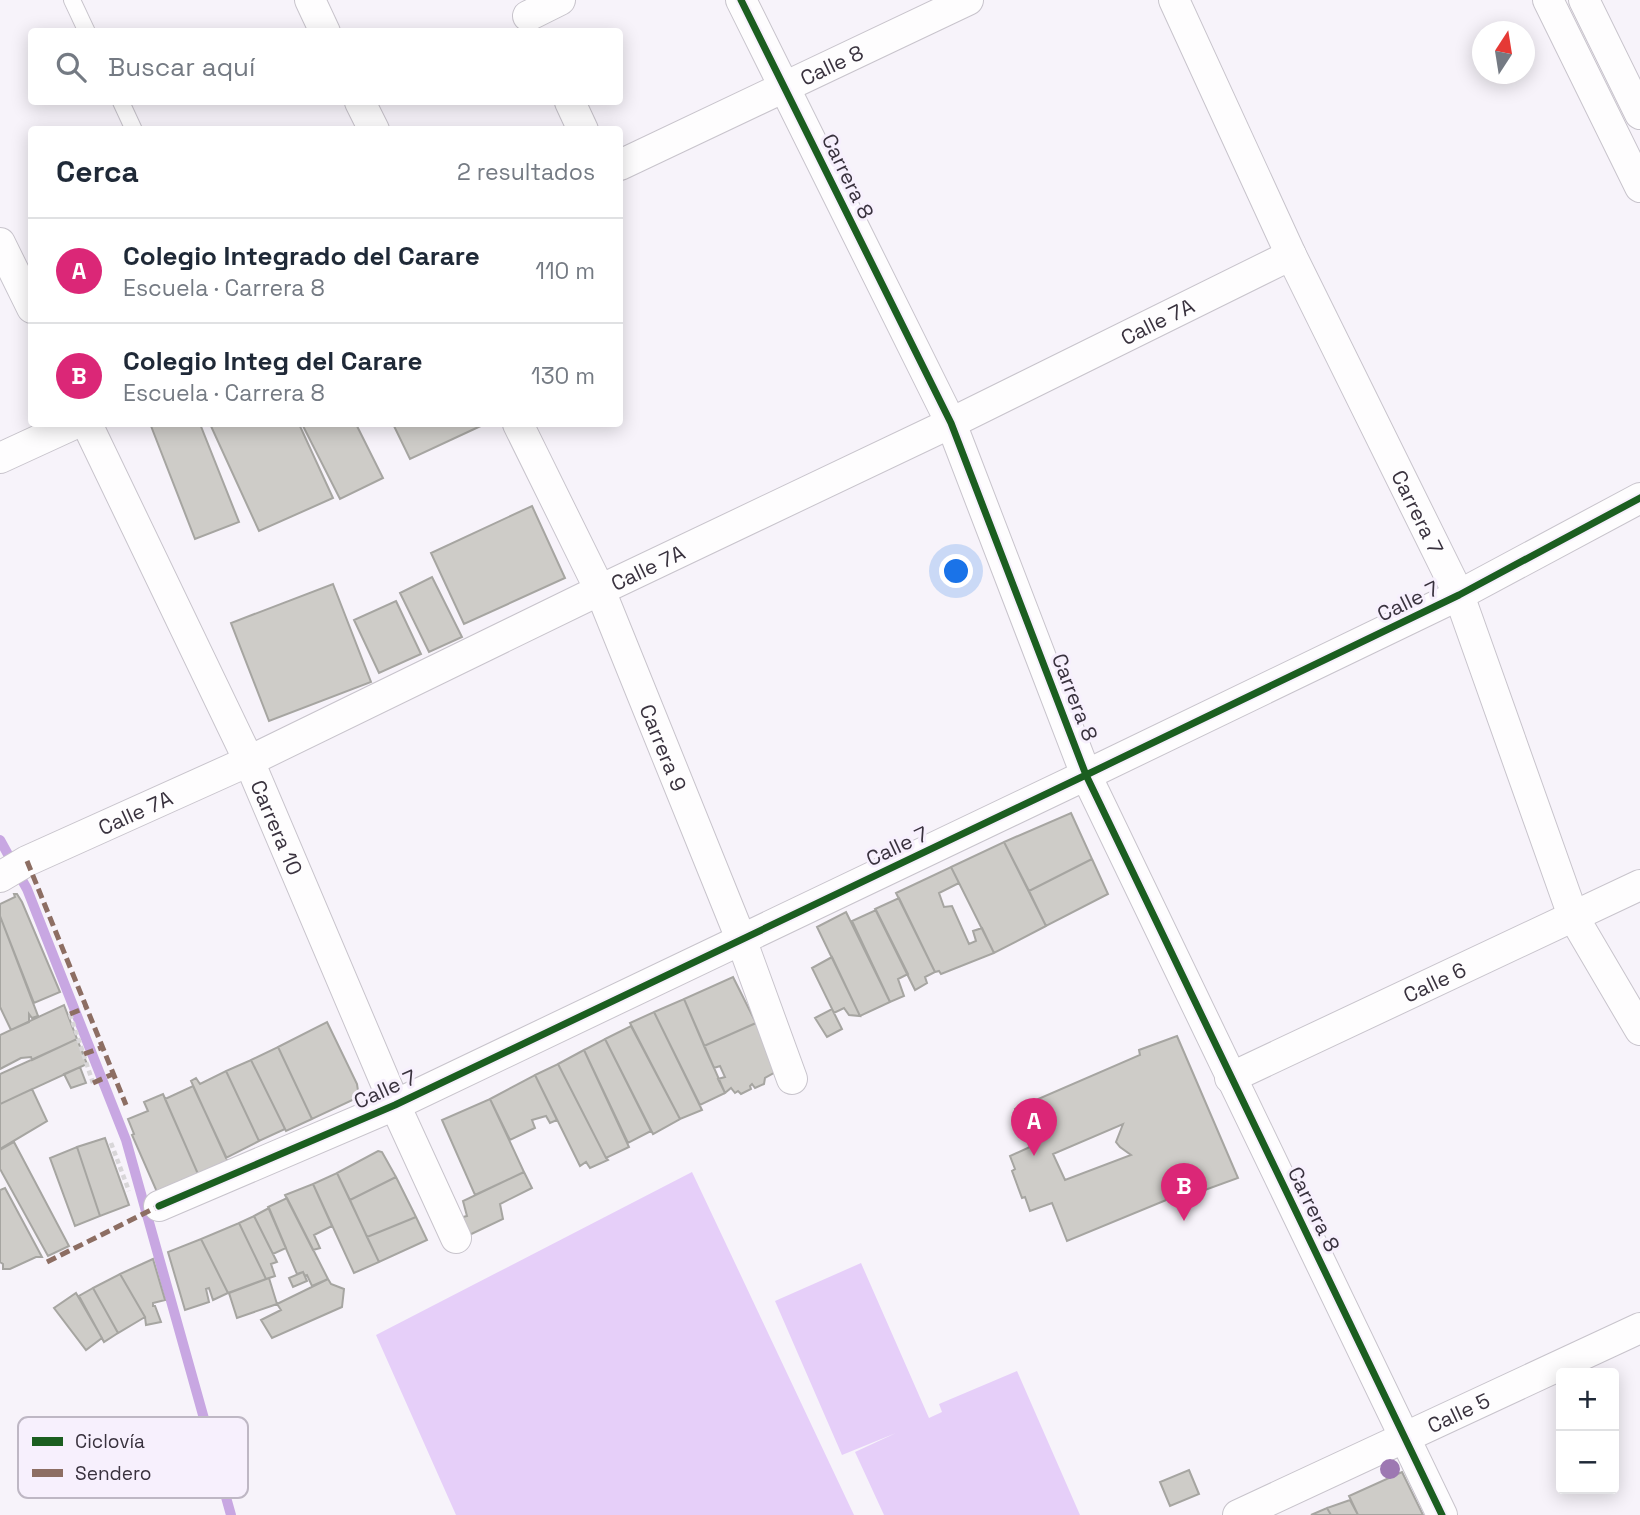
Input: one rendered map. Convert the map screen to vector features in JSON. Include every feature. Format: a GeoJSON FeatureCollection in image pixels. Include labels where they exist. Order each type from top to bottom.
{"type":"FeatureCollection","features":[{"type":"Feature","properties":{"kind":"street"},"geometry":{"type":"LineString","coordinates":[[310,0],[323,28]]}},
{"type":"Feature","properties":{"kind":"street"},"geometry":{"type":"LineString","coordinates":[[528,16],[560,0]]}},
{"type":"Feature","properties":{"kind":"street","name":"Carrera 8"},"geometry":{"type":"LineString","coordinates":[[741,0],[951,424],[1086,775],[1230,1078],[1390,1402],[1403,1437],[1442,1515]]}},
{"type":"Feature","properties":{"kind":"street","name":"Calle 8"},"geometry":{"type":"LineString","coordinates":[[623,164],[968,0]]}},
{"type":"Feature","properties":{"kind":"street","name":"Carrera 7"},"geometry":{"type":"LineString","coordinates":[[1174,0],[1292,255],[1459,596],[1573,916],[1640,1030]]}},
{"type":"Feature","properties":{"kind":"street"},"geometry":{"type":"LineString","coordinates":[[1548,0],[1640,187]]}},
{"type":"Feature","properties":{"kind":"street"},"geometry":{"type":"LineString","coordinates":[[1584,0],[1640,114]]}},
{"type":"Feature","properties":{"kind":"street"},"geometry":{"type":"LineString","coordinates":[[361,105],[371,126]]}},
{"type":"Feature","properties":{"kind":"street"},"geometry":{"type":"LineString","coordinates":[[571,105],[581,126]]}},
{"type":"Feature","properties":{"kind":"street"},"geometry":{"type":"LineString","coordinates":[[0,243],[28,300]]}},
{"type":"Feature","properties":{"kind":"street","name":"Calle 7A"},"geometry":{"type":"LineString","coordinates":[[11,871],[249,761],[600,590],[951,424],[1292,255]]}},
{"type":"Feature","properties":{"kind":"street"},"geometry":{"type":"LineString","coordinates":[[0,458],[67,427]]}},
{"type":"Feature","properties":{"kind":"street","name":"Carrera 10"},"geometry":{"type":"LineString","coordinates":[[88,427],[249,761],[456,1238]]}},
{"type":"Feature","properties":{"kind":"street","name":"Carrera 9"},"geometry":{"type":"LineString","coordinates":[[519,427],[600,590],[741,939],[792,1079]]}},
{"type":"Feature","properties":{"kind":"street","name":"Calle 7"},"geometry":{"type":"LineString","coordinates":[[146,1205],[396,1105],[1459,596],[1640,498]]}},
{"type":"Feature","properties":{"kind":"street","name":"Calle 6"},"geometry":{"type":"LineString","coordinates":[[1230,1078],[1640,885]]}},
{"type":"Feature","properties":{"kind":"street","name":"Calle 5"},"geometry":{"type":"LineString","coordinates":[[1238,1515],[1640,1328]]}},
{"type":"Feature","properties":{"kind":"lane"},"geometry":{"type":"LineString","coordinates":[[72,0],[85,28]]}},
{"type":"Feature","properties":{"kind":"lane"},"geometry":{"type":"LineString","coordinates":[[122,105],[132,126]]}},
{"type":"Feature","properties":{"kind":"path"},"geometry":{"type":"LineString","coordinates":[[70,1014],[93,1083]]}},
{"type":"Feature","properties":{"kind":"path"},"geometry":{"type":"LineString","coordinates":[[111,1143],[146,1205]]}},
{"type":"Feature","properties":{"kind":"shaded area"},"geometry":{"type":"Polygon","coordinates":[[[692,1172],[854,1515],[456,1515],[376,1335],[692,1172]]]}},
{"type":"Feature","properties":{"kind":"shaded area"},"geometry":{"type":"Polygon","coordinates":[[[861,1263],[929,1418],[942,1412],[939,1404],[1017,1371],[1080,1515],[884,1515],[855,1452],[896,1433],[842,1455],[775,1301],[861,1263]]]}},
{"type":"Feature","properties":{"kind":"building"},"geometry":{"type":"Polygon","coordinates":[[[151,427],[201,427],[239,522],[195,539],[151,427]]]}},
{"type":"Feature","properties":{"kind":"building"},"geometry":{"type":"Polygon","coordinates":[[[211,427],[300,427],[333,498],[259,531],[211,427]]]}},
{"type":"Feature","properties":{"kind":"building"},"geometry":{"type":"Polygon","coordinates":[[[304,427],[358,427],[383,478],[340,499],[304,427]]]}},
{"type":"Feature","properties":{"kind":"building"},"geometry":{"type":"Polygon","coordinates":[[[394,427],[479,427],[410,459],[394,427]]]}},
{"type":"Feature","properties":{"kind":"building"},"geometry":{"type":"Polygon","coordinates":[[[532,506],[565,578],[464,624],[431,553],[532,506]]]}},
{"type":"Feature","properties":{"kind":"building"},"geometry":{"type":"Polygon","coordinates":[[[432,577],[462,637],[429,652],[400,593],[432,577]]]}},
{"type":"Feature","properties":{"kind":"building"},"geometry":{"type":"Polygon","coordinates":[[[333,584],[371,682],[269,721],[231,623],[333,584]]]}},
{"type":"Feature","properties":{"kind":"building"},"geometry":{"type":"Polygon","coordinates":[[[396,601],[421,654],[379,673],[354,620],[396,601]]]}},
{"type":"Feature","properties":{"kind":"building"},"geometry":{"type":"Polygon","coordinates":[[[1071,813],[1092,859],[1029,891],[1004,842],[1071,813]]]}},
{"type":"Feature","properties":{"kind":"building"},"geometry":{"type":"Polygon","coordinates":[[[1004,842],[1046,926],[994,953],[951,867],[1004,842]]]}},
{"type":"Feature","properties":{"kind":"building"},"geometry":{"type":"Polygon","coordinates":[[[1092,859],[1108,894],[1046,926],[1029,891],[1092,859]]]}},
{"type":"Feature","properties":{"kind":"building"},"geometry":{"type":"Polygon","coordinates":[[[951,867],[959,883],[939,893],[944,907],[952,906],[969,944],[976,941],[973,931],[982,928],[994,953],[941,974],[939,971],[935,972],[896,893],[951,867]]]}},
{"type":"Feature","properties":{"kind":"building"},"geometry":{"type":"Polygon","coordinates":[[[14,894],[17,894],[22,902],[60,992],[34,1003],[0,916],[0,904],[15,897],[14,894]]]}},
{"type":"Feature","properties":{"kind":"building"},"geometry":{"type":"Polygon","coordinates":[[[899,898],[935,972],[925,977],[927,983],[915,990],[875,909],[899,898]]]}},
{"type":"Feature","properties":{"kind":"building"},"geometry":{"type":"Polygon","coordinates":[[[876,910],[908,974],[898,979],[904,996],[890,1002],[852,921],[876,910]]]}},
{"type":"Feature","properties":{"kind":"building"},"geometry":{"type":"Polygon","coordinates":[[[846,912],[890,1002],[860,1016],[817,927],[846,912]]]}},
{"type":"Feature","properties":{"kind":"building"},"geometry":{"type":"Polygon","coordinates":[[[0,916],[38,1016],[32,1018],[29,1014],[29,1022],[11,1030],[0,1007],[0,916]]]}},
{"type":"Feature","properties":{"kind":"building"},"geometry":{"type":"Polygon","coordinates":[[[832,957],[860,1016],[849,1015],[844,1008],[834,1013],[812,968],[832,957]]]}},
{"type":"Feature","properties":{"kind":"building"},"geometry":{"type":"Polygon","coordinates":[[[733,977],[756,1023],[704,1046],[684,999],[733,977]]]}},
{"type":"Feature","properties":{"kind":"building"},"geometry":{"type":"Polygon","coordinates":[[[684,999],[725,1093],[700,1105],[654,1012],[684,999]]]}},
{"type":"Feature","properties":{"kind":"building"},"geometry":{"type":"Polygon","coordinates":[[[64,1005],[77,1039],[32,1060],[31,1057],[21,1058],[0,1069],[0,1035],[64,1005]]]}},
{"type":"Feature","properties":{"kind":"building"},"geometry":{"type":"Polygon","coordinates":[[[832,1009],[842,1029],[827,1037],[815,1018],[832,1009]]]}},
{"type":"Feature","properties":{"kind":"building"},"geometry":{"type":"Polygon","coordinates":[[[654,1012],[702,1110],[680,1119],[630,1023],[654,1012]]]}},
{"type":"Feature","properties":{"kind":"building"},"geometry":{"type":"Polygon","coordinates":[[[327,1022],[357,1084],[359,1097],[312,1119],[278,1047],[327,1022]]]}},
{"type":"Feature","properties":{"kind":"building"},"geometry":{"type":"Polygon","coordinates":[[[756,1023],[779,1070],[765,1078],[764,1084],[755,1088],[752,1084],[751,1089],[741,1094],[738,1091],[735,1093],[731,1088],[725,1093],[718,1079],[725,1077],[720,1066],[714,1068],[704,1046],[756,1023]]]}},
{"type":"Feature","properties":{"kind":"building"},"geometry":{"type":"Polygon","coordinates":[[[631,1026],[680,1119],[653,1134],[605,1039],[631,1026]]]}},
{"type":"Feature","properties":{"kind":"building"},"geometry":{"type":"Polygon","coordinates":[[[1177,1036],[1238,1178],[1191,1195],[1188,1191],[1067,1241],[1052,1203],[1030,1211],[1025,1197],[1022,1198],[1012,1171],[1015,1169],[1010,1156],[1030,1147],[1015,1109],[1140,1055],[1139,1050],[1177,1036]],[[1123,1124],[1053,1154],[1065,1180],[1131,1155],[1116,1142],[1123,1124]]]}},
{"type":"Feature","properties":{"kind":"building"},"geometry":{"type":"Polygon","coordinates":[[[77,1039],[87,1064],[0,1104],[0,1074],[77,1039]]]}},
{"type":"Feature","properties":{"kind":"building"},"geometry":{"type":"Polygon","coordinates":[[[605,1039],[651,1131],[628,1143],[584,1050],[605,1039]]]}},
{"type":"Feature","properties":{"kind":"building"},"geometry":{"type":"Polygon","coordinates":[[[278,1047],[312,1119],[286,1131],[251,1060],[278,1047]]]}},
{"type":"Feature","properties":{"kind":"building"},"geometry":{"type":"Polygon","coordinates":[[[584,1050],[629,1147],[606,1158],[558,1064],[584,1050]]]}},
{"type":"Feature","properties":{"kind":"building"},"geometry":{"type":"Polygon","coordinates":[[[251,1060],[285,1129],[259,1141],[226,1071],[251,1060]]]}},
{"type":"Feature","properties":{"kind":"building"},"geometry":{"type":"Polygon","coordinates":[[[558,1064],[608,1160],[590,1168],[586,1162],[580,1166],[535,1075],[558,1064]]]}},
{"type":"Feature","properties":{"kind":"building"},"geometry":{"type":"Polygon","coordinates":[[[80,1067],[86,1083],[71,1088],[64,1074],[80,1067]]]}},
{"type":"Feature","properties":{"kind":"building"},"geometry":{"type":"Polygon","coordinates":[[[226,1071],[259,1141],[226,1158],[191,1081],[196,1078],[200,1084],[226,1071]]]}},
{"type":"Feature","properties":{"kind":"building"},"geometry":{"type":"Polygon","coordinates":[[[535,1075],[557,1120],[550,1123],[546,1116],[532,1120],[535,1128],[510,1140],[490,1099],[535,1075]]]}},
{"type":"Feature","properties":{"kind":"building"},"geometry":{"type":"Polygon","coordinates":[[[193,1086],[228,1161],[198,1174],[165,1099],[193,1086]]]}},
{"type":"Feature","properties":{"kind":"building"},"geometry":{"type":"Polygon","coordinates":[[[32,1089],[47,1121],[0,1149],[0,1104],[32,1089]]]}},
{"type":"Feature","properties":{"kind":"building"},"geometry":{"type":"Polygon","coordinates":[[[163,1094],[198,1174],[157,1192],[132,1135],[134,1134],[128,1119],[148,1111],[144,1102],[163,1094]]]}},
{"type":"Feature","properties":{"kind":"building"},"geometry":{"type":"Polygon","coordinates":[[[490,1099],[524,1172],[475,1195],[442,1120],[490,1099]]]}},
{"type":"Feature","properties":{"kind":"building"},"geometry":{"type":"Polygon","coordinates":[[[105,1138],[129,1205],[100,1216],[77,1147],[105,1138]]]}},
{"type":"Feature","properties":{"kind":"building"},"geometry":{"type":"Polygon","coordinates":[[[14,1142],[69,1246],[48,1256],[0,1169],[0,1150],[14,1142]]]}},
{"type":"Feature","properties":{"kind":"building"},"geometry":{"type":"Polygon","coordinates":[[[77,1147],[100,1216],[75,1226],[50,1158],[77,1147]]]}},
{"type":"Feature","properties":{"kind":"building"},"geometry":{"type":"Polygon","coordinates":[[[378,1151],[382,1152],[396,1177],[350,1200],[337,1173],[378,1151]]]}},
{"type":"Feature","properties":{"kind":"building"},"geometry":{"type":"Polygon","coordinates":[[[524,1172],[532,1188],[500,1204],[503,1219],[465,1237],[459,1218],[467,1216],[463,1201],[524,1172]]]}},
{"type":"Feature","properties":{"kind":"building"},"geometry":{"type":"Polygon","coordinates":[[[337,1173],[379,1262],[354,1273],[313,1184],[337,1173]]]}},
{"type":"Feature","properties":{"kind":"building"},"geometry":{"type":"Polygon","coordinates":[[[396,1177],[416,1217],[367,1237],[350,1200],[396,1177]]]}},
{"type":"Feature","properties":{"kind":"building"},"geometry":{"type":"Polygon","coordinates":[[[313,1184],[332,1226],[314,1235],[320,1248],[313,1250],[285,1195],[313,1184]]]}},
{"type":"Feature","properties":{"kind":"building"},"geometry":{"type":"Polygon","coordinates":[[[5,1188],[42,1257],[36,1257],[10,1269],[3,1269],[0,1262],[0,1190],[5,1188]]]}},
{"type":"Feature","properties":{"kind":"building"},"geometry":{"type":"Polygon","coordinates":[[[287,1198],[328,1279],[312,1286],[307,1275],[303,1272],[297,1274],[268,1207],[287,1198]]]}},
{"type":"Feature","properties":{"kind":"building"},"geometry":{"type":"Polygon","coordinates":[[[269,1208],[286,1248],[273,1254],[254,1216],[269,1208]]]}},
{"type":"Feature","properties":{"kind":"building"},"geometry":{"type":"Polygon","coordinates":[[[254,1216],[277,1262],[271,1264],[275,1276],[266,1279],[239,1223],[254,1216]]]}},
{"type":"Feature","properties":{"kind":"building"},"geometry":{"type":"Polygon","coordinates":[[[416,1217],[427,1240],[379,1262],[367,1237],[416,1217]]]}},
{"type":"Feature","properties":{"kind":"building"},"geometry":{"type":"Polygon","coordinates":[[[239,1223],[266,1279],[228,1293],[201,1239],[239,1223]]]}},
{"type":"Feature","properties":{"kind":"building"},"geometry":{"type":"Polygon","coordinates":[[[201,1239],[228,1293],[213,1300],[209,1288],[206,1289],[209,1302],[185,1310],[168,1252],[201,1239]]]}},
{"type":"Feature","properties":{"kind":"building"},"geometry":{"type":"Polygon","coordinates":[[[153,1259],[165,1300],[153,1303],[161,1322],[146,1325],[145,1317],[120,1274],[153,1259]]]}},
{"type":"Feature","properties":{"kind":"building"},"geometry":{"type":"Polygon","coordinates":[[[303,1272],[307,1281],[293,1287],[289,1278],[303,1272]]]}},
{"type":"Feature","properties":{"kind":"building"},"geometry":{"type":"Polygon","coordinates":[[[120,1274],[145,1317],[118,1333],[93,1288],[120,1274]]]}},
{"type":"Feature","properties":{"kind":"building"},"geometry":{"type":"Polygon","coordinates":[[[269,1278],[277,1304],[237,1318],[229,1293],[269,1278]]]}},
{"type":"Feature","properties":{"kind":"building"},"geometry":{"type":"Polygon","coordinates":[[[328,1279],[331,1284],[344,1289],[342,1307],[272,1338],[261,1320],[281,1310],[277,1304],[328,1279]]]}},
{"type":"Feature","properties":{"kind":"building"},"geometry":{"type":"Polygon","coordinates":[[[93,1288],[118,1333],[104,1342],[79,1296],[93,1288]]]}},
{"type":"Feature","properties":{"kind":"building"},"geometry":{"type":"Polygon","coordinates":[[[76,1293],[102,1338],[86,1350],[54,1308],[76,1293]]]}},
{"type":"Feature","properties":{"kind":"building"},"geometry":{"type":"Polygon","coordinates":[[[1189,1470],[1199,1494],[1170,1506],[1160,1482],[1189,1470]]]}},
{"type":"Feature","properties":{"kind":"building"},"geometry":{"type":"Polygon","coordinates":[[[1402,1472],[1423,1515],[1358,1515],[1349,1496],[1402,1472]]]}},
{"type":"Feature","properties":{"kind":"building"},"geometry":{"type":"Polygon","coordinates":[[[1350,1500],[1358,1515],[1331,1515],[1327,1508],[1350,1500]]]}},
{"type":"Feature","properties":{"kind":"building"},"geometry":{"type":"Polygon","coordinates":[[[1327,1508],[1331,1515],[1311,1515],[1327,1508]]]}},
{"type":"Feature","properties":{"kind":"waterway"},"geometry":{"type":"LineString","coordinates":[[0,840],[27,889],[126,1140],[204,1417]]}},
{"type":"Feature","properties":{"kind":"waterway"},"geometry":{"type":"LineString","coordinates":[[226,1498],[231,1515]]}},
{"type":"Feature","properties":{"kind":"marked path"},"geometry":{"type":"LineString","coordinates":[[27,861],[126,1105]]}},
{"type":"Feature","properties":{"kind":"marked path"},"geometry":{"type":"LineString","coordinates":[[70,1014],[87,1007]]}},
{"type":"Feature","properties":{"kind":"marked path"},"geometry":{"type":"LineString","coordinates":[[84,1054],[103,1047]]}},
{"type":"Feature","properties":{"kind":"marked path"},"geometry":{"type":"LineString","coordinates":[[93,1083],[113,1074]]}},
{"type":"Feature","properties":{"kind":"marked path"},"geometry":{"type":"LineString","coordinates":[[47,1262],[159,1206]]}},
{"type":"Feature","properties":{"kind":"cycle path"},"geometry":{"type":"LineString","coordinates":[[741,0],[951,423],[1086,775],[1442,1515]]}},
{"type":"Feature","properties":{"kind":"cycle path"},"geometry":{"type":"LineString","coordinates":[[159,1206],[395,1105],[1086,775],[1459,595],[1640,498]]}},
{"type":"Feature","properties":{"kind":"place","name":"Colegio Integrado del Carare"},"geometry":{"type":"Point","coordinates":[1034,1156]}},
{"type":"Feature","properties":{"kind":"place","name":"Colegio Integ del Carare"},"geometry":{"type":"Point","coordinates":[1184,1221]}}]}
